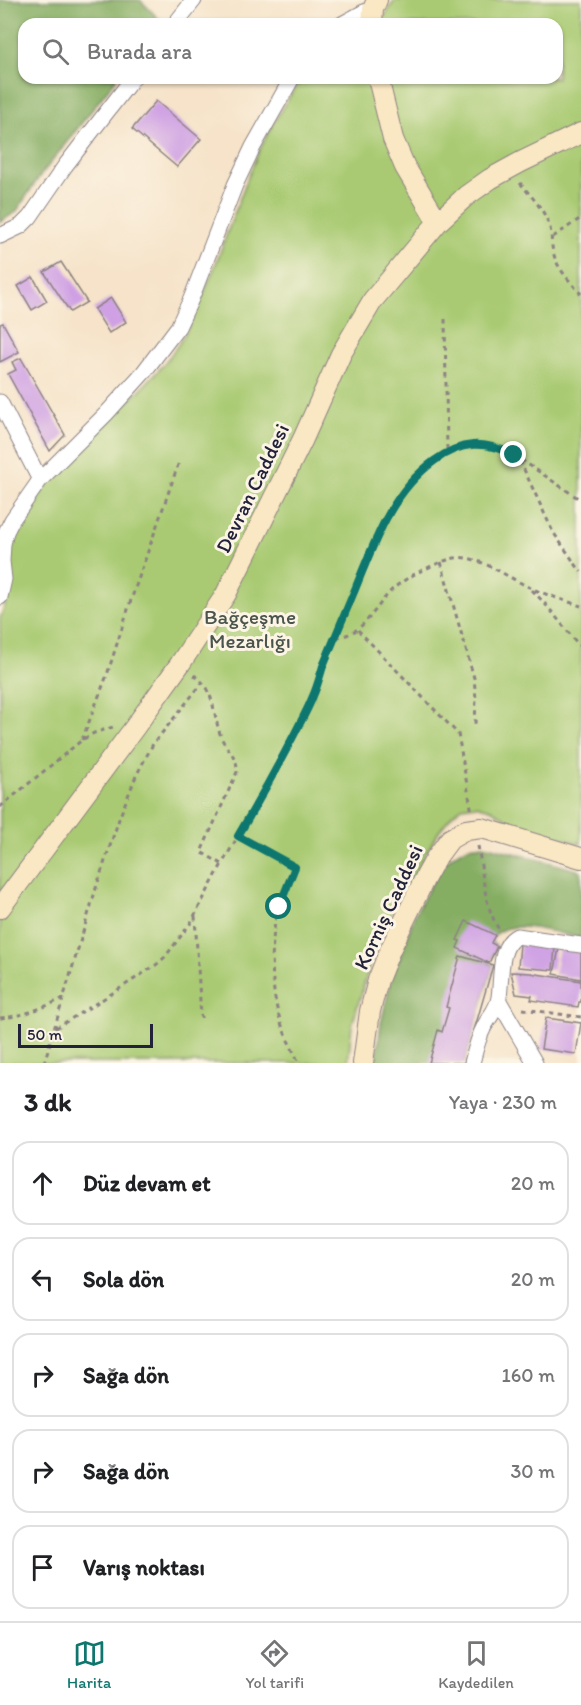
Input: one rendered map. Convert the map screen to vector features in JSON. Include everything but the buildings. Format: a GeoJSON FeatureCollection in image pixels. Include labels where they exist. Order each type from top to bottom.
{"type":"FeatureCollection","features":[{"type":"Feature","properties":{"kind":"main road"},"geometry":{"type":"LineString","coordinates":[[379,84],[397,149],[405,167],[438,222]]}},
{"type":"Feature","properties":{"kind":"main road","name":"Devran Caddesi"},"geometry":{"type":"LineString","coordinates":[[0,908],[135,727],[226,594],[303,439],[341,354],[373,300],[438,222],[466,196],[509,169],[581,133]]}},
{"type":"Feature","properties":{"kind":"main road"},"geometry":{"type":"LineString","coordinates":[[474,828],[495,831],[581,858]]}},
{"type":"Feature","properties":{"kind":"main road","name":"Korniş Caddesi"},"geometry":{"type":"LineString","coordinates":[[363,1063],[370,1011],[378,980],[390,950],[435,858],[450,839],[474,828]]}},
{"type":"Feature","properties":{"kind":"street"},"geometry":{"type":"LineString","coordinates":[[180,18],[194,0]]}},
{"type":"Feature","properties":{"kind":"street"},"geometry":{"type":"LineString","coordinates":[[353,18],[364,12],[374,11]]}},
{"type":"Feature","properties":{"kind":"street"},"geometry":{"type":"LineString","coordinates":[[0,237],[21,226],[30,217],[65,166],[128,84]]}},
{"type":"Feature","properties":{"kind":"street"},"geometry":{"type":"LineString","coordinates":[[0,597],[4,579],[2,561],[6,532],[12,520],[40,480],[143,373],[178,327],[235,185],[253,147],[289,84]]}},
{"type":"Feature","properties":{"kind":"street"},"geometry":{"type":"LineString","coordinates":[[0,402],[40,480]]}},
{"type":"Feature","properties":{"kind":"street"},"geometry":{"type":"LineString","coordinates":[[472,1063],[484,1026],[500,1003],[504,952],[507,943],[517,936],[581,945]]}},
{"type":"Feature","properties":{"kind":"street"},"geometry":{"type":"LineString","coordinates":[[500,1003],[534,1063]]}},
{"type":"Feature","properties":{"kind":"path"},"geometry":{"type":"LineString","coordinates":[[509,169],[542,210],[550,224],[554,255],[558,266],[581,294]]}},
{"type":"Feature","properties":{"kind":"path"},"geometry":{"type":"LineString","coordinates":[[552,238],[581,218]]}},
{"type":"Feature","properties":{"kind":"path"},"geometry":{"type":"LineString","coordinates":[[445,319],[447,452]]}},
{"type":"Feature","properties":{"kind":"path"},"geometry":{"type":"LineString","coordinates":[[54,1029],[156,965],[177,942],[275,772],[312,698],[382,525],[402,491],[417,475],[447,452],[465,445],[490,446],[518,458],[581,500]]}},
{"type":"Feature","properties":{"kind":"path"},"geometry":{"type":"LineString","coordinates":[[518,458],[553,532],[581,572]]}},
{"type":"Feature","properties":{"kind":"path"},"geometry":{"type":"LineString","coordinates":[[82,740],[107,675],[179,462]]}},
{"type":"Feature","properties":{"kind":"path"},"geometry":{"type":"LineString","coordinates":[[336,637],[350,635],[358,630],[393,589],[416,573],[457,558],[471,559],[530,588],[581,606]]}},
{"type":"Feature","properties":{"kind":"path"},"geometry":{"type":"LineString","coordinates":[[441,562],[474,678],[476,724]]}},
{"type":"Feature","properties":{"kind":"path"},"geometry":{"type":"LineString","coordinates":[[530,588],[548,606],[581,648]]}},
{"type":"Feature","properties":{"kind":"path"},"geometry":{"type":"LineString","coordinates":[[358,630],[458,734],[493,920],[507,943]]}},
{"type":"Feature","properties":{"kind":"path"},"geometry":{"type":"LineString","coordinates":[[44,1063],[97,885],[136,776],[153,744],[203,682],[208,691],[222,740],[237,764],[237,772],[201,852],[222,864]]}},
{"type":"Feature","properties":{"kind":"path"},"geometry":{"type":"LineString","coordinates":[[0,807],[82,740],[117,726],[135,727]]}},
{"type":"Feature","properties":{"kind":"path"},"geometry":{"type":"LineString","coordinates":[[238,836],[295,867],[279,907],[273,952],[275,997],[279,1017],[299,1063]]}},
{"type":"Feature","properties":{"kind":"path"},"geometry":{"type":"LineString","coordinates":[[195,914],[201,1018]]}},
{"type":"Feature","properties":{"kind":"path"},"geometry":{"type":"LineString","coordinates":[[0,1018],[39,1010],[64,998]]}},
{"type":"Feature","properties":{"kind":"path"},"geometry":{"type":"LineString","coordinates":[[500,1003],[581,1017]]}},
{"type":"Feature","properties":{"kind":"green space"},"geometry":{"type":"Polygon","coordinates":[[[0,0],[140,0],[158,18],[18,18],[18,84],[112,84],[37,180],[16,212],[0,222],[0,0]]]}},
{"type":"Feature","properties":{"kind":"green space","name":"Bağçeşme Mezarlığı"},"geometry":{"type":"Polygon","coordinates":[[[395,0],[581,0],[581,844],[510,821],[491,809],[476,805],[462,807],[453,814],[439,831],[379,934],[352,1025],[348,1063],[0,1063],[0,618],[9,587],[9,549],[15,530],[37,497],[152,378],[185,334],[208,284],[258,154],[275,120],[298,84],[563,84],[563,18],[382,18],[395,0]]]}},
{"type":"Feature","properties":{"kind":"green space"},"geometry":{"type":"Polygon","coordinates":[[[484,845],[581,871],[581,938],[526,927],[500,931],[491,942],[497,946],[489,963],[493,965],[464,1063],[376,1063],[381,1023],[391,981],[415,914],[442,865],[468,847],[484,845]]]}},
{"type":"Feature","properties":{"kind":"route"},"geometry":{"type":"LineString","coordinates":[[279,907],[295,867],[238,836],[275,772],[312,698],[382,525],[402,491],[430,464],[454,448],[465,445],[490,446],[514,455]]}}]}
